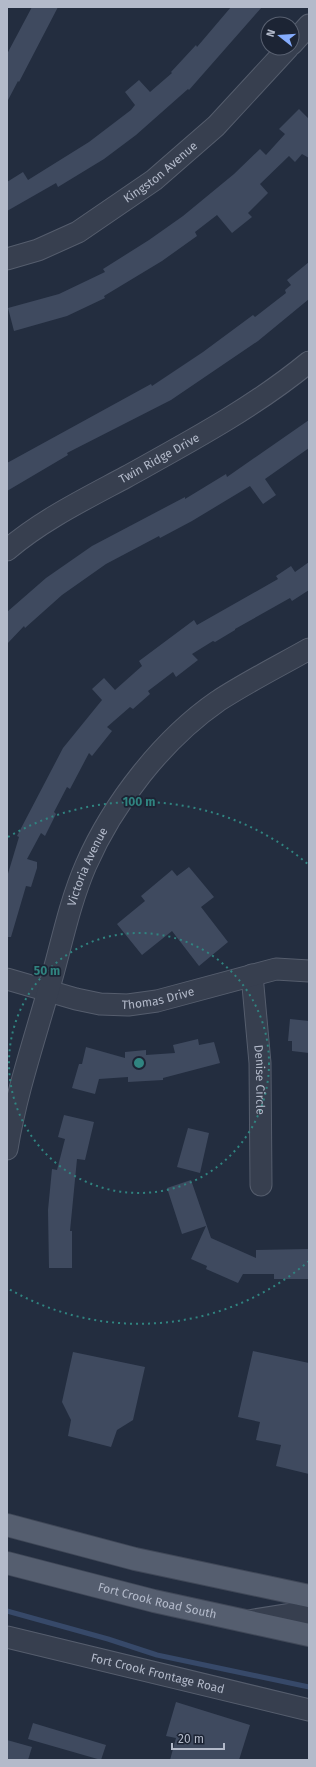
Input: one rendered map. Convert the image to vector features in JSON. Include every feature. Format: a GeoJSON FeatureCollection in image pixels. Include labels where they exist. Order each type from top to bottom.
{"type":"FeatureCollection","features":[{"type":"Feature","properties":{"kind":"main road"},"geometry":{"type":"LineString","coordinates":[[7,1525],[135,1559],[309,1596]]}},
{"type":"Feature","properties":{"kind":"main road","name":"Fort Crook Road South"},"geometry":{"type":"LineString","coordinates":[[7,1563],[154,1601],[309,1635]]}},
{"type":"Feature","properties":{"kind":"street"},"geometry":{"type":"LineString","coordinates":[[300,35],[309,25]]}},
{"type":"Feature","properties":{"kind":"street","name":"Kingston Avenue"},"geometry":{"type":"LineString","coordinates":[[7,259],[38,250],[78,232],[154,180],[216,126],[281,56]]}},
{"type":"Feature","properties":{"kind":"street","name":"Twin Ridge Drive"},"geometry":{"type":"LineString","coordinates":[[7,550],[20,539],[69,508],[204,434],[280,386],[309,362]]}},
{"type":"Feature","properties":{"kind":"street","name":"Victoria Avenue"},"geometry":{"type":"LineString","coordinates":[[7,1149],[22,1076],[75,895],[86,865],[99,837],[128,791],[164,750],[218,702],[309,649]]}},
{"type":"Feature","properties":{"kind":"street","name":"Thomas Drive"},"geometry":{"type":"LineString","coordinates":[[7,979],[100,1004],[128,1005],[157,1001],[276,969],[309,971]]}},
{"type":"Feature","properties":{"kind":"street","name":"Denise Circle"},"geometry":{"type":"LineString","coordinates":[[252,975],[260,1063],[261,1185]]}},
{"type":"Feature","properties":{"kind":"street"},"geometry":{"type":"LineString","coordinates":[[247,1621],[291,1614],[309,1616]]}},
{"type":"Feature","properties":{"kind":"street","name":"Fort Crook Frontage Road"},"geometry":{"type":"LineString","coordinates":[[7,1637],[309,1710]]}},
{"type":"Feature","properties":{"kind":"building"},"geometry":{"type":"Polygon","coordinates":[[[32,7],[58,7],[7,102],[7,54],[32,7]]]}},
{"type":"Feature","properties":{"kind":"building"},"geometry":{"type":"Polygon","coordinates":[[[231,7],[262,7],[189,90],[188,89],[136,135],[104,159],[58,187],[56,183],[7,211],[7,182],[23,172],[28,180],[89,142],[131,110],[135,105],[125,92],[139,80],[150,92],[172,73],[171,72],[196,45],[197,47],[231,7]]]}},
{"type":"Feature","properties":{"kind":"building"},"geometry":{"type":"Polygon","coordinates":[[[299,109],[309,119],[309,158],[302,154],[295,162],[289,156],[260,184],[268,193],[248,213],[252,217],[232,233],[217,215],[195,232],[197,236],[162,261],[104,296],[105,298],[67,316],[14,331],[8,308],[59,294],[105,272],[103,269],[149,240],[183,216],[234,174],[260,149],[266,155],[285,134],[279,129],[299,109]]]}},
{"type":"Feature","properties":{"kind":"building"},"geometry":{"type":"Polygon","coordinates":[[[309,262],[309,299],[258,341],[171,400],[67,453],[68,455],[7,491],[7,463],[151,384],[152,386],[203,352],[253,315],[255,317],[286,293],[285,290],[291,285],[287,280],[309,262]]]}},
{"type":"Feature","properties":{"kind":"building"},"geometry":{"type":"Polygon","coordinates":[[[309,420],[309,448],[265,479],[276,495],[263,504],[250,486],[192,521],[160,538],[159,536],[106,564],[62,595],[25,628],[24,626],[7,644],[7,612],[46,578],[92,546],[185,497],[185,499],[226,474],[227,477],[309,420]]]}},
{"type":"Feature","properties":{"kind":"building"},"geometry":{"type":"Polygon","coordinates":[[[309,562],[309,590],[292,601],[290,598],[192,654],[198,660],[176,677],[173,672],[148,691],[150,694],[133,709],[130,707],[107,727],[112,731],[92,756],[89,753],[70,789],[67,787],[54,812],[56,814],[45,836],[41,833],[27,859],[37,862],[37,868],[31,887],[26,886],[11,937],[7,937],[7,877],[19,837],[17,836],[63,748],[102,700],[92,689],[104,678],[115,690],[142,666],[139,661],[194,620],[197,625],[278,579],[276,576],[291,566],[295,572],[309,562]]]}},
{"type":"Feature","properties":{"kind":"building"},"geometry":{"type":"Polygon","coordinates":[[[189,867],[214,897],[201,907],[228,942],[199,966],[172,931],[142,955],[117,924],[145,901],[141,896],[172,870],[177,876],[189,867]]]}},
{"type":"Feature","properties":{"kind":"building"},"geometry":{"type":"Polygon","coordinates":[[[290,1019],[309,1021],[309,1053],[292,1051],[292,1041],[288,1041],[290,1019]]]}},
{"type":"Feature","properties":{"kind":"building"},"geometry":{"type":"Polygon","coordinates":[[[198,1039],[199,1045],[214,1042],[220,1063],[163,1078],[163,1080],[128,1082],[128,1077],[99,1079],[95,1094],[72,1088],[79,1064],[82,1064],[86,1047],[125,1058],[125,1052],[146,1050],[146,1055],[175,1053],[173,1045],[198,1039]]]}},
{"type":"Feature","properties":{"kind":"building"},"geometry":{"type":"Polygon","coordinates":[[[64,1115],[94,1122],[85,1160],[77,1159],[70,1231],[72,1231],[72,1268],[49,1268],[48,1210],[52,1169],[57,1170],[65,1139],[58,1137],[64,1115]]]}},
{"type":"Feature","properties":{"kind":"building"},"geometry":{"type":"Polygon","coordinates":[[[188,1128],[209,1133],[200,1173],[177,1167],[188,1128]]]}},
{"type":"Feature","properties":{"kind":"building"},"geometry":{"type":"Polygon","coordinates":[[[191,1180],[211,1238],[256,1258],[256,1250],[309,1249],[309,1279],[274,1279],[274,1274],[243,1274],[238,1283],[206,1269],[207,1266],[191,1259],[206,1226],[182,1234],[167,1188],[191,1180]]]}},
{"type":"Feature","properties":{"kind":"building"},"geometry":{"type":"Polygon","coordinates":[[[253,1351],[309,1363],[309,1474],[276,1466],[281,1445],[256,1440],[260,1422],[238,1417],[253,1351]]]}},
{"type":"Feature","properties":{"kind":"building"},"geometry":{"type":"Polygon","coordinates":[[[73,1352],[145,1367],[133,1420],[117,1430],[111,1447],[68,1436],[71,1420],[62,1402],[73,1352]]]}},
{"type":"Feature","properties":{"kind":"building"},"geometry":{"type":"Polygon","coordinates":[[[176,1702],[250,1725],[239,1760],[170,1760],[176,1738],[166,1736],[176,1702]]]}},
{"type":"Feature","properties":{"kind":"building"},"geometry":{"type":"Polygon","coordinates":[[[33,1723],[106,1745],[101,1760],[28,1739],[33,1723]]]}},
{"type":"Feature","properties":{"kind":"building"},"geometry":{"type":"Polygon","coordinates":[[[7,1740],[32,1747],[28,1760],[7,1760],[7,1740]]]}},
{"type":"Feature","properties":{"kind":"waterway"},"geometry":{"type":"LineString","coordinates":[[7,1611],[108,1639],[157,1655],[309,1687]]}}]}
